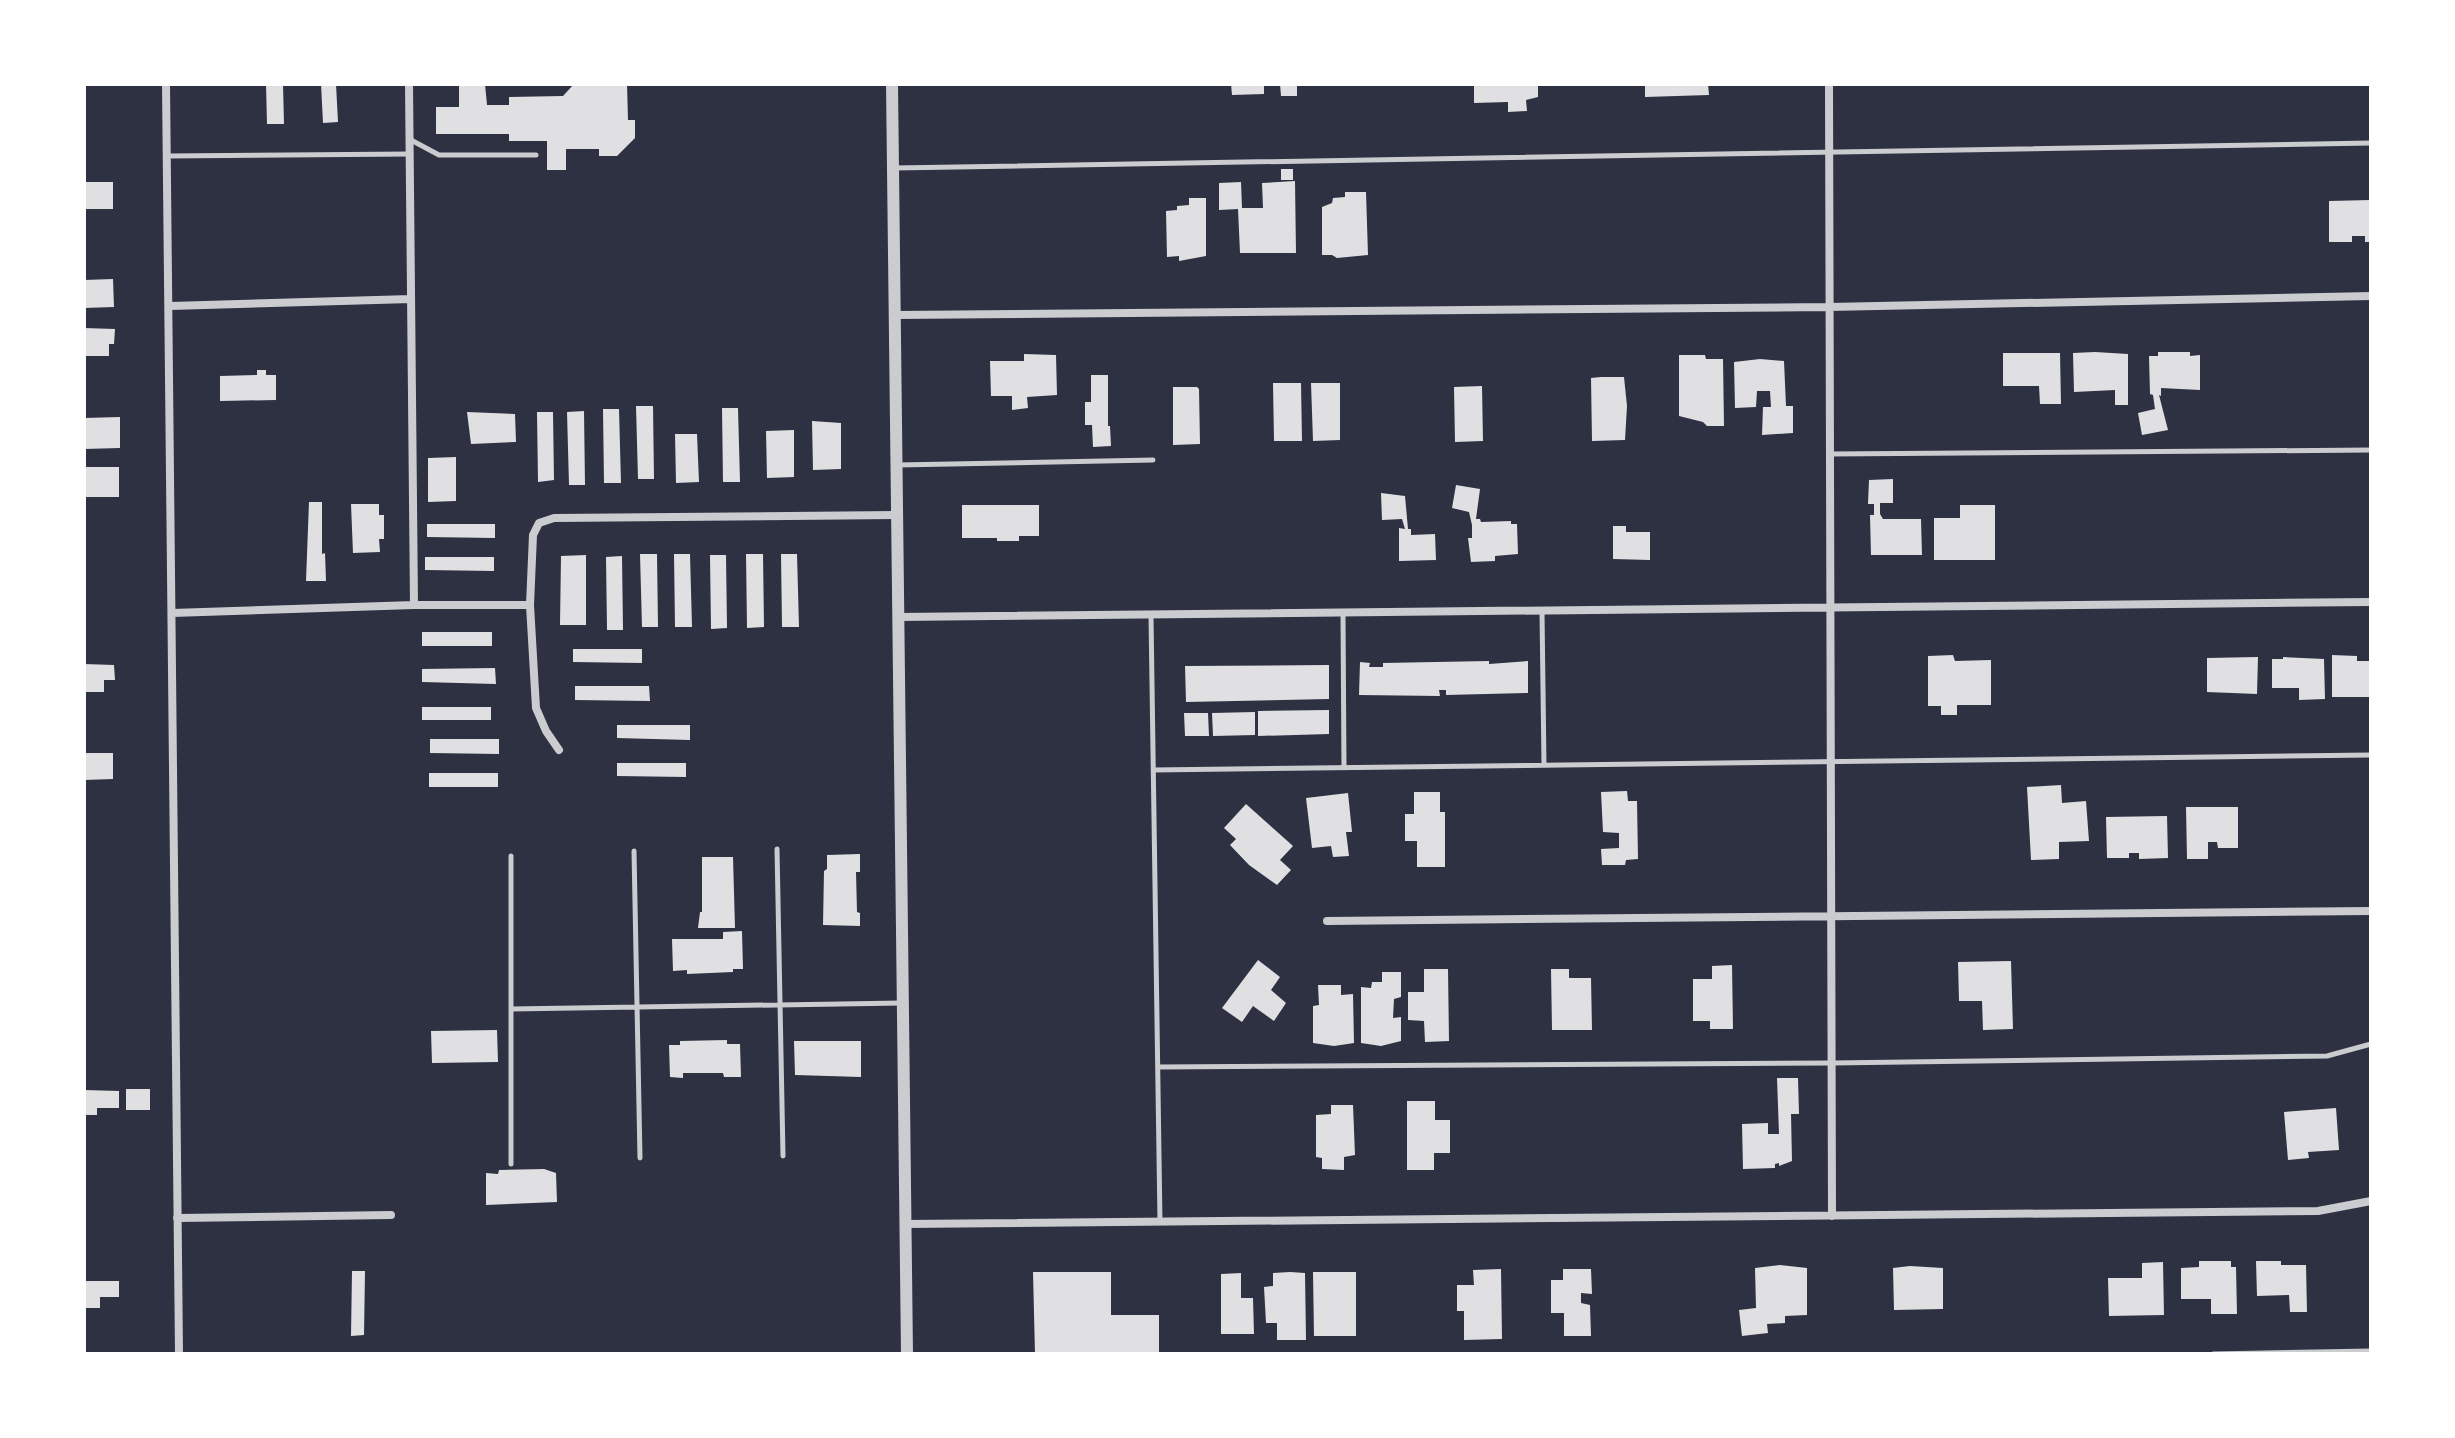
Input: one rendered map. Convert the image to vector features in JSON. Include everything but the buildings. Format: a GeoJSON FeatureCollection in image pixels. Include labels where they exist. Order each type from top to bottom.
{"type":"FeatureCollection","features":[{"type":"Feature","properties":{"kind":"street"},"geometry":{"type":"LineString","coordinates":[[166,84],[179,1354]]}},
{"type":"Feature","properties":{"kind":"street"},"geometry":{"type":"LineString","coordinates":[[409,84],[414,605]]}},
{"type":"Feature","properties":{"kind":"street"},"geometry":{"type":"LineString","coordinates":[[892,84],[907,1354]]}},
{"type":"Feature","properties":{"kind":"street"},"geometry":{"type":"LineString","coordinates":[[1829,84],[1832,1216]]}},
{"type":"Feature","properties":{"kind":"street"},"geometry":{"type":"LineString","coordinates":[[895,315],[1829,307],[2371,296]]}},
{"type":"Feature","properties":{"kind":"street"},"geometry":{"type":"LineString","coordinates":[[170,306],[411,299]]}},
{"type":"Feature","properties":{"kind":"street"},"geometry":{"type":"LineString","coordinates":[[559,750],[536,708],[530,605],[533,535],[539,523],[554,518],[897,515]]}},
{"type":"Feature","properties":{"kind":"street"},"geometry":{"type":"LineString","coordinates":[[898,617],[2371,602]]}},
{"type":"Feature","properties":{"kind":"street"},"geometry":{"type":"LineString","coordinates":[[172,613],[414,605],[530,605]]}},
{"type":"Feature","properties":{"kind":"street"},"geometry":{"type":"LineString","coordinates":[[1327,921],[2371,911]]}},
{"type":"Feature","properties":{"kind":"street"},"geometry":{"type":"LineString","coordinates":[[905,1224],[2318,1211],[2371,1201]]}},
{"type":"Feature","properties":{"kind":"street"},"geometry":{"type":"LineString","coordinates":[[177,1218],[391,1215]]}},
{"type":"Feature","properties":{"kind":"lane"},"geometry":{"type":"LineString","coordinates":[[410,140],[439,155],[536,155]]}},
{"type":"Feature","properties":{"kind":"lane"},"geometry":{"type":"LineString","coordinates":[[893,168],[2371,143]]}},
{"type":"Feature","properties":{"kind":"lane"},"geometry":{"type":"LineString","coordinates":[[167,156],[410,154]]}},
{"type":"Feature","properties":{"kind":"lane"},"geometry":{"type":"LineString","coordinates":[[1829,454],[2371,450]]}},
{"type":"Feature","properties":{"kind":"lane"},"geometry":{"type":"LineString","coordinates":[[896,465],[1153,460]]}},
{"type":"Feature","properties":{"kind":"lane"},"geometry":{"type":"LineString","coordinates":[[1542,612],[1544,765]]}},
{"type":"Feature","properties":{"kind":"lane"},"geometry":{"type":"LineString","coordinates":[[1343,614],[1344,768]]}},
{"type":"Feature","properties":{"kind":"lane"},"geometry":{"type":"LineString","coordinates":[[1151,616],[1160,1222]]}},
{"type":"Feature","properties":{"kind":"lane"},"geometry":{"type":"LineString","coordinates":[[1153,770],[2371,755]]}},
{"type":"Feature","properties":{"kind":"lane"},"geometry":{"type":"LineString","coordinates":[[777,849],[783,1156]]}},
{"type":"Feature","properties":{"kind":"lane"},"geometry":{"type":"LineString","coordinates":[[634,851],[640,1158]]}},
{"type":"Feature","properties":{"kind":"lane"},"geometry":{"type":"LineString","coordinates":[[511,856],[511,1164]]}},
{"type":"Feature","properties":{"kind":"lane"},"geometry":{"type":"LineString","coordinates":[[511,1009],[903,1003]]}},
{"type":"Feature","properties":{"kind":"lane"},"geometry":{"type":"LineString","coordinates":[[1158,1067],[2327,1056],[2371,1044]]}},
{"type":"Feature","properties":{"kind":"lane"},"geometry":{"type":"LineString","coordinates":[[2213,1354],[2367,1352]]}}]}
